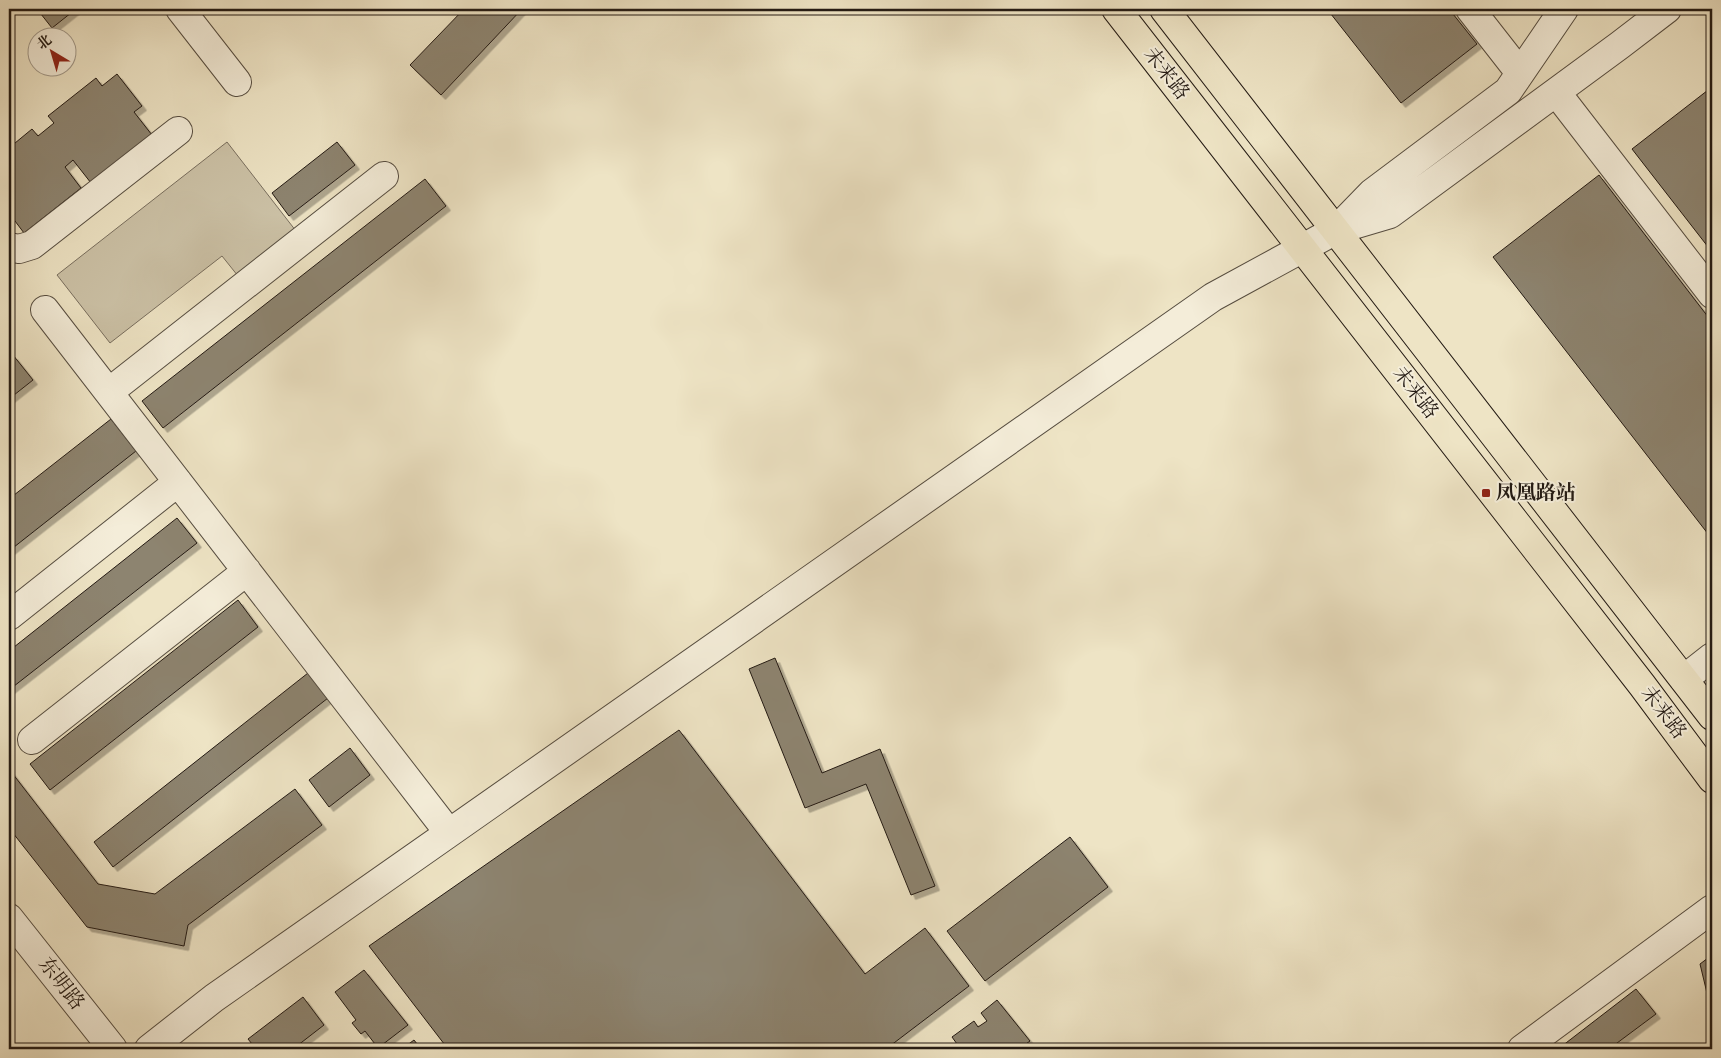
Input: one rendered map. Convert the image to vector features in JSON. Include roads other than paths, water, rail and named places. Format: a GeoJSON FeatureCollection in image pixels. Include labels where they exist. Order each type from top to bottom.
{"type":"FeatureCollection","features":[{"type":"Feature","properties":{"kind":"main road","name":"未来路"},"geometry":{"type":"LineString","coordinates":[[1116,9],[1642,685],[1712,779]]}},
{"type":"Feature","properties":{"kind":"main road","name":"未来路"},"geometry":{"type":"LineString","coordinates":[[1164,9],[1712,716]]}},
{"type":"Feature","properties":{"kind":"street"},"geometry":{"type":"LineString","coordinates":[[180,9],[237,82]]}},
{"type":"Feature","properties":{"kind":"street"},"geometry":{"type":"LineString","coordinates":[[1470,9],[1520,73]]}},
{"type":"Feature","properties":{"kind":"street"},"geometry":{"type":"LineString","coordinates":[[1336,230],[1372,193],[1508,91],[1564,9]]}},
{"type":"Feature","properties":{"kind":"street"},"geometry":{"type":"LineString","coordinates":[[149,1049],[214,998],[1213,297],[1336,230],[1390,214],[1667,9]]}},
{"type":"Feature","properties":{"kind":"street"},"geometry":{"type":"LineString","coordinates":[[1556,92],[1712,294]]}},
{"type":"Feature","properties":{"kind":"street"},"geometry":{"type":"LineString","coordinates":[[9,248],[32,245],[178,131]]}},
{"type":"Feature","properties":{"kind":"street"},"geometry":{"type":"LineString","coordinates":[[109,392],[384,176]]}},
{"type":"Feature","properties":{"kind":"street"},"geometry":{"type":"LineString","coordinates":[[45,310],[449,833]]}},
{"type":"Feature","properties":{"kind":"street"},"geometry":{"type":"LineString","coordinates":[[9,616],[178,482]]}},
{"type":"Feature","properties":{"kind":"street"},"geometry":{"type":"LineString","coordinates":[[32,740],[247,571]]}},
{"type":"Feature","properties":{"kind":"street"},"geometry":{"type":"LineString","coordinates":[[1684,679],[1712,657]]}},
{"type":"Feature","properties":{"kind":"street"},"geometry":{"type":"LineString","coordinates":[[1522,1049],[1712,909]]}},
{"type":"Feature","properties":{"kind":"street","name":"东明路"},"geometry":{"type":"LineString","coordinates":[[9,918],[113,1049]]}},
{"type":"Feature","properties":{"kind":"place","name":"凤凰路站"},"geometry":{"type":"Point","coordinates":[1486,493]}}]}
